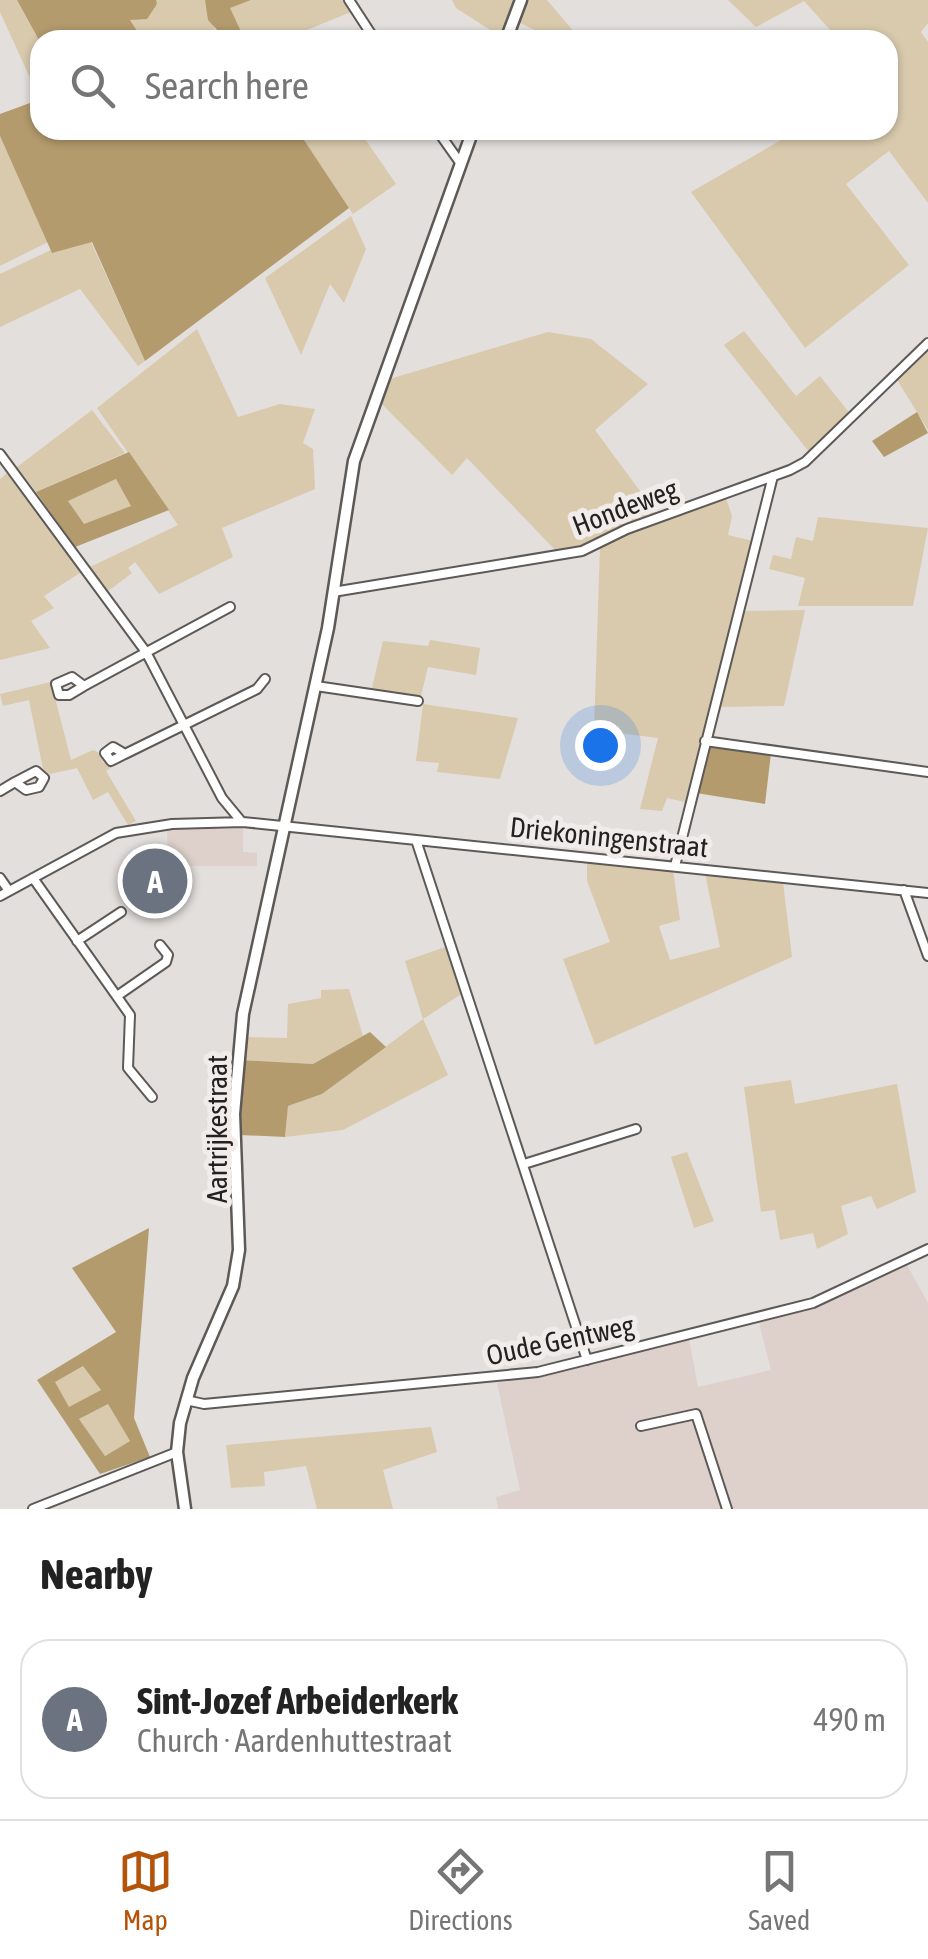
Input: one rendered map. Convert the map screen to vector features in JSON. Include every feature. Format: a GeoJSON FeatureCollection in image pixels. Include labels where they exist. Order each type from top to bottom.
{"type":"FeatureCollection","features":[{"type":"Feature","properties":{"kind":"street"},"geometry":{"type":"LineString","coordinates":[[349,0],[368,30]]}},
{"type":"Feature","properties":{"kind":"street"},"geometry":{"type":"LineString","coordinates":[[510,30],[521,0]]}},
{"type":"Feature","properties":{"kind":"street"},"geometry":{"type":"LineString","coordinates":[[443,140],[461,164]]}},
{"type":"Feature","properties":{"kind":"street","name":"Aartrijkestraat"},"geometry":{"type":"LineString","coordinates":[[185,1509],[177,1452],[186,1400],[233,1286],[239,1250],[234,1114],[239,1040],[316,686],[354,460],[469,140]]}},
{"type":"Feature","properties":{"kind":"street","name":"Hondeweg"},"geometry":{"type":"LineString","coordinates":[[333,592],[582,551],[626,529],[773,476],[808,458],[928,344]]}},
{"type":"Feature","properties":{"kind":"street"},"geometry":{"type":"LineString","coordinates":[[0,454],[146,652],[230,812],[242,822]]}},
{"type":"Feature","properties":{"kind":"street"},"geometry":{"type":"LineString","coordinates":[[674,866],[773,476]]}},
{"type":"Feature","properties":{"kind":"street"},"geometry":{"type":"LineString","coordinates":[[84,686],[230,607]]}},
{"type":"Feature","properties":{"kind":"street"},"geometry":{"type":"LineString","coordinates":[[126,754],[257,689],[265,680]]}},
{"type":"Feature","properties":{"kind":"street"},"geometry":{"type":"LineString","coordinates":[[316,686],[418,701]]}},
{"type":"Feature","properties":{"kind":"street"},"geometry":{"type":"LineString","coordinates":[[706,741],[928,772]]}},
{"type":"Feature","properties":{"kind":"street"},"geometry":{"type":"LineString","coordinates":[[0,791],[15,782]]}},
{"type":"Feature","properties":{"kind":"street","name":"Driekoningenstraat"},"geometry":{"type":"LineString","coordinates":[[4,894],[126,830],[242,822],[928,893]]}},
{"type":"Feature","properties":{"kind":"street"},"geometry":{"type":"LineString","coordinates":[[416,840],[587,1360]]}},
{"type":"Feature","properties":{"kind":"street"},"geometry":{"type":"LineString","coordinates":[[0,878],[4,894]]}},
{"type":"Feature","properties":{"kind":"street"},"geometry":{"type":"LineString","coordinates":[[32,878],[130,1015],[128,1068],[152,1097]]}},
{"type":"Feature","properties":{"kind":"street"},"geometry":{"type":"LineString","coordinates":[[904,890],[928,956]]}},
{"type":"Feature","properties":{"kind":"street"},"geometry":{"type":"LineString","coordinates":[[77,941],[121,912]]}},
{"type":"Feature","properties":{"kind":"street"},"geometry":{"type":"LineString","coordinates":[[116,996],[166,962],[168,955],[160,945]]}},
{"type":"Feature","properties":{"kind":"street"},"geometry":{"type":"LineString","coordinates":[[524,1164],[636,1129]]}},
{"type":"Feature","properties":{"kind":"street","name":"Oude Gentweg"},"geometry":{"type":"LineString","coordinates":[[186,1400],[223,1402],[499,1378],[813,1303],[928,1249]]}},
{"type":"Feature","properties":{"kind":"street"},"geometry":{"type":"LineString","coordinates":[[641,1426],[696,1414],[727,1509]]}},
{"type":"Feature","properties":{"kind":"street"},"geometry":{"type":"LineString","coordinates":[[33,1509],[177,1452]]}},
{"type":"Feature","properties":{"kind":"shaded area"},"geometry":{"type":"Polygon","coordinates":[[[0,0],[17,0],[33,30],[30,30],[30,78],[0,12],[0,0]]]}},
{"type":"Feature","properties":{"kind":"shaded area"},"geometry":{"type":"Polygon","coordinates":[[[17,0],[156,0],[157,4],[147,19],[130,20],[136,30],[33,30],[17,0]]]}},
{"type":"Feature","properties":{"kind":"shaded area"},"geometry":{"type":"Polygon","coordinates":[[[156,0],[205,0],[215,30],[136,30],[130,20],[157,5],[156,0]]]}},
{"type":"Feature","properties":{"kind":"shaded area"},"geometry":{"type":"Polygon","coordinates":[[[205,0],[251,0],[230,8],[240,30],[217,30],[208,20],[205,0]]]}},
{"type":"Feature","properties":{"kind":"shaded area"},"geometry":{"type":"Polygon","coordinates":[[[251,0],[349,0],[356,10],[307,30],[240,30],[229,8],[251,0]]]}},
{"type":"Feature","properties":{"kind":"shaded area"},"geometry":{"type":"Polygon","coordinates":[[[452,0],[547,0],[572,30],[535,30],[514,20],[510,30],[490,30],[456,8],[452,0]]]}},
{"type":"Feature","properties":{"kind":"shaded area"},"geometry":{"type":"Polygon","coordinates":[[[728,0],[928,0],[928,23],[921,32],[928,42],[928,203],[889,151],[846,184],[909,265],[805,348],[691,192],[781,140],[898,140],[898,30],[830,30],[804,1],[756,27],[728,0]]]}},
{"type":"Feature","properties":{"kind":"shaded area"},"geometry":{"type":"Polygon","coordinates":[[[30,103],[30,140],[304,140],[349,208],[145,361],[92,242],[52,253],[0,136],[0,114],[30,103]]]}},
{"type":"Feature","properties":{"kind":"shaded area"},"geometry":{"type":"Polygon","coordinates":[[[0,136],[48,242],[0,266],[0,136]]]}},
{"type":"Feature","properties":{"kind":"shaded area"},"geometry":{"type":"Polygon","coordinates":[[[303,140],[366,140],[396,184],[353,214],[303,140]]]}},
{"type":"Feature","properties":{"kind":"shaded area"},"geometry":{"type":"Polygon","coordinates":[[[351,216],[366,249],[344,303],[330,284],[301,355],[265,278],[351,216]]]}},
{"type":"Feature","properties":{"kind":"shaded area"},"geometry":{"type":"Polygon","coordinates":[[[91,242],[145,361],[138,366],[80,289],[0,327],[0,274],[51,250],[91,242]]]}},
{"type":"Feature","properties":{"kind":"shaded area"},"geometry":{"type":"Polygon","coordinates":[[[197,329],[238,417],[280,404],[315,409],[303,443],[313,449],[315,489],[222,528],[233,557],[159,594],[135,562],[128,568],[132,573],[107,592],[90,567],[178,525],[97,408],[197,329]]]}},
{"type":"Feature","properties":{"kind":"shaded area"},"geometry":{"type":"Polygon","coordinates":[[[744,331],[796,396],[820,376],[851,415],[810,453],[724,345],[744,331]]]}},
{"type":"Feature","properties":{"kind":"shaded area"},"geometry":{"type":"Polygon","coordinates":[[[548,332],[591,339],[648,384],[595,430],[657,514],[584,547],[558,553],[467,458],[452,475],[379,401],[386,380],[548,332]]]}},
{"type":"Feature","properties":{"kind":"shaded area"},"geometry":{"type":"Polygon","coordinates":[[[928,347],[928,430],[896,378],[928,347]]]}},
{"type":"Feature","properties":{"kind":"shaded area"},"geometry":{"type":"Polygon","coordinates":[[[92,410],[125,453],[36,492],[17,467],[92,410]]]}},
{"type":"Feature","properties":{"kind":"shaded area"},"geometry":{"type":"Polygon","coordinates":[[[917,412],[928,433],[884,457],[872,441],[917,412]]]}},
{"type":"Feature","properties":{"kind":"shaded area"},"geometry":{"type":"Polygon","coordinates":[[[129,452],[169,510],[75,547],[36,492],[129,452]],[[116,479],[68,501],[84,524],[131,506],[116,479]]]}},
{"type":"Feature","properties":{"kind":"shaded area"},"geometry":{"type":"Polygon","coordinates":[[[7,473],[83,571],[44,596],[54,608],[31,621],[50,648],[0,660],[0,479],[7,473]]]}},
{"type":"Feature","properties":{"kind":"shaded area"},"geometry":{"type":"Polygon","coordinates":[[[116,479],[132,506],[84,525],[67,501],[116,479]]]}},
{"type":"Feature","properties":{"kind":"shaded area"},"geometry":{"type":"Polygon","coordinates":[[[725,495],[732,516],[728,535],[753,541],[689,803],[667,798],[662,811],[640,809],[658,738],[594,730],[600,546],[725,495]]]}},
{"type":"Feature","properties":{"kind":"shaded area"},"geometry":{"type":"Polygon","coordinates":[[[818,517],[928,528],[913,606],[798,606],[805,578],[769,569],[773,555],[791,559],[796,537],[813,541],[818,517]]]}},
{"type":"Feature","properties":{"kind":"shaded area"},"geometry":{"type":"Polygon","coordinates":[[[805,610],[784,706],[717,707],[740,611],[805,610]]]}},
{"type":"Feature","properties":{"kind":"shaded area"},"geometry":{"type":"Polygon","coordinates":[[[430,640],[480,648],[476,675],[428,667],[420,700],[371,692],[383,641],[428,646],[430,640]]]}},
{"type":"Feature","properties":{"kind":"shaded area"},"geometry":{"type":"Polygon","coordinates":[[[51,682],[71,760],[93,750],[101,754],[103,762],[112,767],[106,771],[136,821],[128,825],[108,792],[93,800],[77,768],[50,774],[43,769],[29,700],[3,706],[0,694],[51,682]]]}},
{"type":"Feature","properties":{"kind":"shaded area"},"geometry":{"type":"Polygon","coordinates":[[[423,704],[518,718],[500,779],[437,772],[439,763],[416,761],[423,704]]]}},
{"type":"Feature","properties":{"kind":"shaded area"},"geometry":{"type":"Polygon","coordinates":[[[709,743],[771,753],[765,804],[696,793],[709,743]]]}},
{"type":"Feature","properties":{"kind":"shaded area"},"geometry":{"type":"Polygon","coordinates":[[[243,828],[243,852],[257,853],[257,866],[168,866],[167,830],[243,828]]]}},
{"type":"Feature","properties":{"kind":"shaded area"},"geometry":{"type":"Polygon","coordinates":[[[587,860],[673,870],[680,920],[659,926],[670,960],[720,947],[705,873],[783,882],[792,957],[595,1045],[563,959],[610,942],[587,881],[587,860]]]}},
{"type":"Feature","properties":{"kind":"shaded area"},"geometry":{"type":"Polygon","coordinates":[[[448,946],[463,993],[423,1019],[405,961],[448,946]]]}},
{"type":"Feature","properties":{"kind":"shaded area"},"geometry":{"type":"Polygon","coordinates":[[[349,989],[363,1036],[313,1064],[240,1060],[243,1037],[287,1038],[288,1004],[321,998],[321,990],[349,989]]]}},
{"type":"Feature","properties":{"kind":"shaded area"},"geometry":{"type":"Polygon","coordinates":[[[423,1019],[448,1075],[343,1130],[285,1137],[288,1106],[322,1094],[423,1019]]]}},
{"type":"Feature","properties":{"kind":"shaded area"},"geometry":{"type":"Polygon","coordinates":[[[370,1032],[386,1047],[322,1094],[288,1106],[285,1137],[240,1135],[240,1060],[313,1064],[370,1032]]]}},
{"type":"Feature","properties":{"kind":"shaded area"},"geometry":{"type":"Polygon","coordinates":[[[791,1080],[795,1104],[897,1084],[916,1192],[877,1209],[871,1196],[841,1206],[848,1234],[817,1249],[813,1233],[780,1240],[775,1210],[761,1212],[744,1087],[791,1080]]]}},
{"type":"Feature","properties":{"kind":"shaded area"},"geometry":{"type":"Polygon","coordinates":[[[687,1152],[714,1221],[694,1228],[671,1157],[687,1152]]]}},
{"type":"Feature","properties":{"kind":"shaded area"},"geometry":{"type":"Polygon","coordinates":[[[149,1228],[134,1418],[150,1457],[100,1474],[37,1380],[116,1332],[72,1268],[149,1228]],[[83,1366],[55,1382],[69,1407],[101,1390],[83,1366]],[[108,1404],[79,1419],[105,1456],[130,1441],[108,1404]]]}},
{"type":"Feature","properties":{"kind":"shaded area"},"geometry":{"type":"Polygon","coordinates":[[[907,1265],[928,1303],[928,1509],[498,1509],[496,1497],[520,1490],[497,1383],[689,1339],[698,1387],[771,1370],[759,1323],[819,1307],[907,1265]]]}},
{"type":"Feature","properties":{"kind":"shaded area"},"geometry":{"type":"Polygon","coordinates":[[[83,1365],[101,1390],[69,1408],[54,1382],[83,1365]]]}},
{"type":"Feature","properties":{"kind":"shaded area"},"geometry":{"type":"Polygon","coordinates":[[[108,1404],[130,1441],[105,1456],[79,1419],[108,1404]]]}},
{"type":"Feature","properties":{"kind":"shaded area"},"geometry":{"type":"Polygon","coordinates":[[[431,1427],[437,1452],[383,1470],[393,1509],[317,1509],[306,1466],[264,1472],[265,1486],[231,1488],[226,1445],[431,1427]]]}},
{"type":"Feature","properties":{"kind":"place","name":"Sint-Jozef Arbeiderkerk"},"geometry":{"type":"Point","coordinates":[155,881]}}]}
